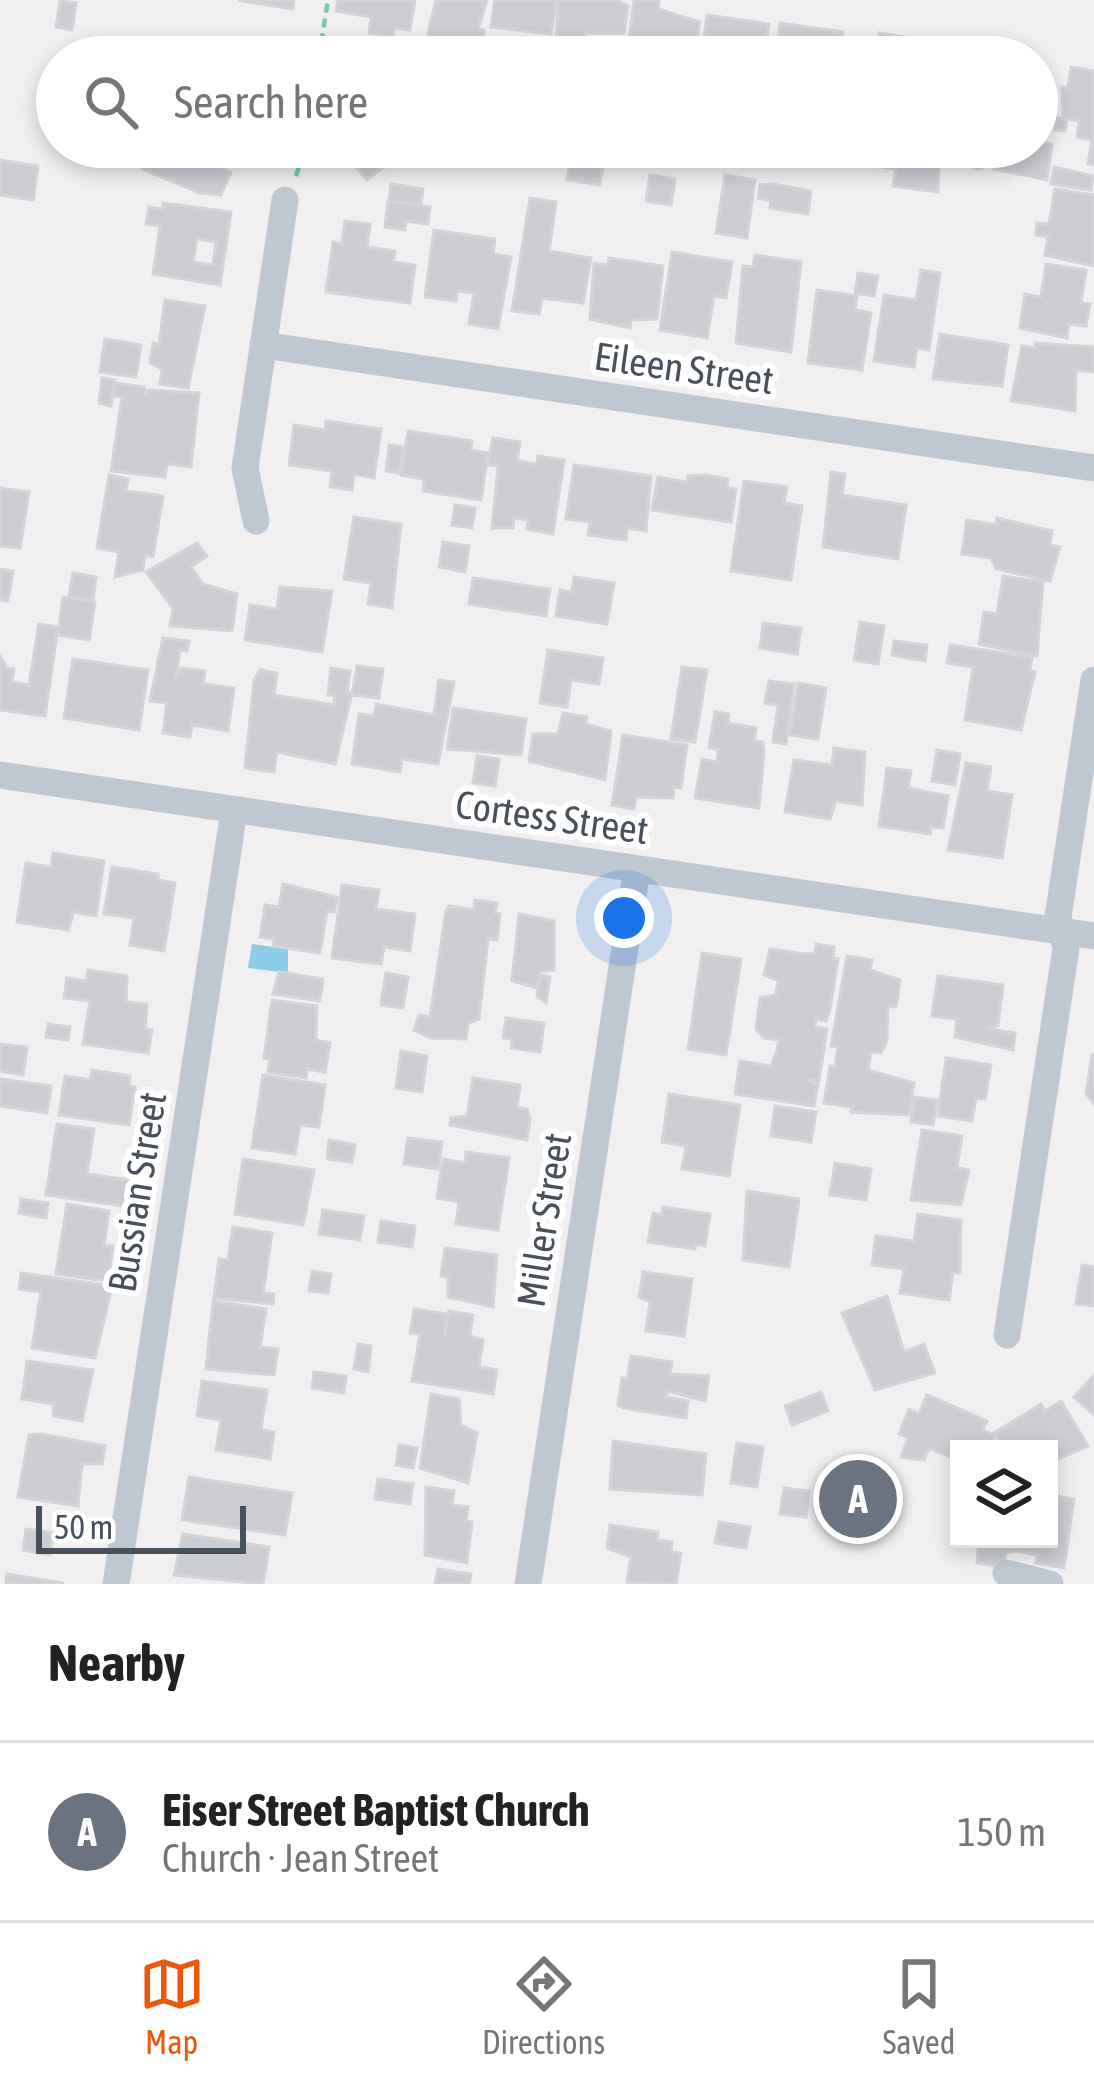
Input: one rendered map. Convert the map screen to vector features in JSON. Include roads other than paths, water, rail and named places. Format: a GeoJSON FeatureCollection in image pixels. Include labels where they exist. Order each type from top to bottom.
{"type":"FeatureCollection","features":[{"type":"Feature","properties":{"kind":"street"},"geometry":{"type":"LineString","coordinates":[[256,521],[245,468],[285,200]]}},
{"type":"Feature","properties":{"kind":"street","name":"Eileen Street"},"geometry":{"type":"LineString","coordinates":[[263,345],[1094,468]]}},
{"type":"Feature","properties":{"kind":"street"},"geometry":{"type":"LineString","coordinates":[[1007,1335],[1066,948],[1058,917],[1094,680]]}},
{"type":"Feature","properties":{"kind":"street","name":"Cortess Street"},"geometry":{"type":"LineString","coordinates":[[0,775],[1094,936]]}},
{"type":"Feature","properties":{"kind":"street","name":"Bussian Street"},"geometry":{"type":"LineString","coordinates":[[116,1584],[234,812]]}},
{"type":"Feature","properties":{"kind":"street","name":"Miller Street"},"geometry":{"type":"LineString","coordinates":[[529,1584],[637,868]]}},
{"type":"Feature","properties":{"kind":"street"},"geometry":{"type":"LineString","coordinates":[[1006,1573],[1051,1584]]}},
{"type":"Feature","properties":{"kind":"water"},"geometry":{"type":"Polygon","coordinates":[[[252,944],[288,949],[288,973],[248,968],[252,944]]]}},
{"type":"Feature","properties":{"kind":"place","name":"Eiser Street Baptist Church"},"geometry":{"type":"Point","coordinates":[858,1499]}}]}
